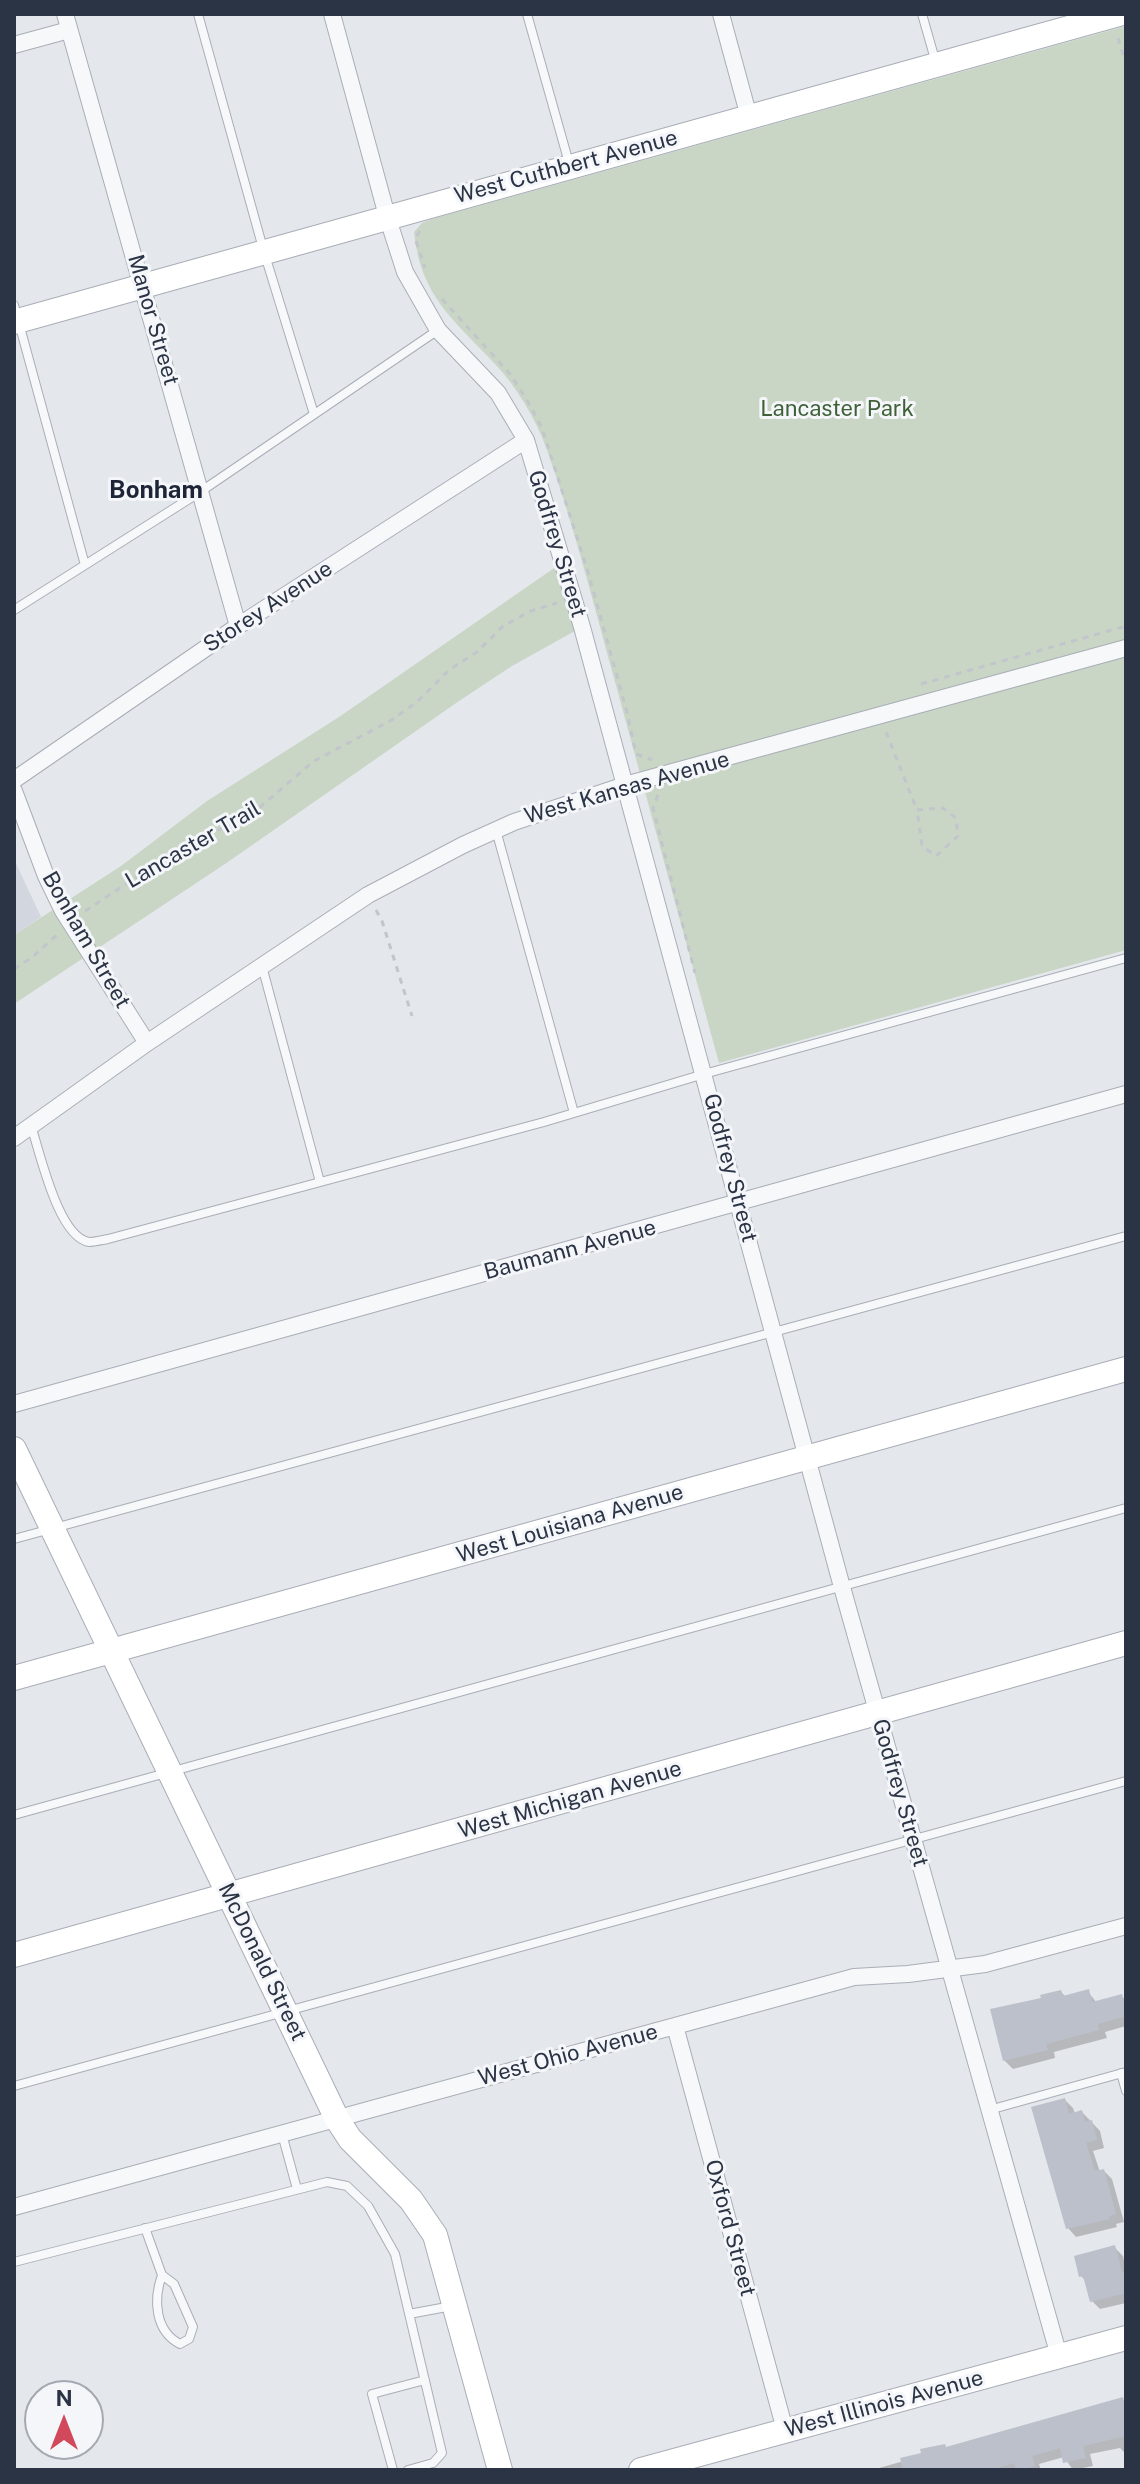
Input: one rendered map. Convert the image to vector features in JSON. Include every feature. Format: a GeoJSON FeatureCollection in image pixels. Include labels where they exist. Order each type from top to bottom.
{"type":"FeatureCollection","features":[{"type":"Feature","properties":{"kind":"street","name":"Godfrey Street"},"geometry":{"type":"LineString","coordinates":[[332,14],[405,272],[438,330],[498,393],[526,440],[625,785],[842,1587],[1059,2356]]}},
{"type":"Feature","properties":{"kind":"street"},"geometry":{"type":"LineString","coordinates":[[721,14],[749,117]]}},
{"type":"Feature","properties":{"kind":"street"},"geometry":{"type":"LineString","coordinates":[[14,45],[67,22]]}},
{"type":"Feature","properties":{"kind":"street","name":"Manor Street"},"geometry":{"type":"LineString","coordinates":[[67,22],[238,626]]}},
{"type":"Feature","properties":{"kind":"street","name":"West Cuthbert Avenue"},"geometry":{"type":"LineString","coordinates":[[16,316],[144,286],[936,65],[1119,26]]}},
{"type":"Feature","properties":{"kind":"street","name":"Storey Avenue"},"geometry":{"type":"LineString","coordinates":[[14,780],[238,626],[526,440]]}},
{"type":"Feature","properties":{"kind":"street","name":"West Kansas Avenue"},"geometry":{"type":"LineString","coordinates":[[14,1138],[147,1043],[368,895],[514,822],[625,785],[675,774],[1126,648]]}},
{"type":"Feature","properties":{"kind":"street","name":"Bonham Street"},"geometry":{"type":"LineString","coordinates":[[14,791],[46,876],[147,1043]]}},
{"type":"Feature","properties":{"kind":"street","name":"Baumann Avenue"},"geometry":{"type":"LineString","coordinates":[[14,1404],[1126,1094]]}},
{"type":"Feature","properties":{"kind":"street","name":"West Louisiana Avenue"},"geometry":{"type":"LineString","coordinates":[[14,1678],[1126,1369]]}},
{"type":"Feature","properties":{"kind":"street","name":"McDonald Street"},"geometry":{"type":"LineString","coordinates":[[14,1449],[337,2119],[350,2139],[395,2182],[427,2221],[439,2247],[500,2470]]}},
{"type":"Feature","properties":{"kind":"street","name":"West Michigan Avenue"},"geometry":{"type":"LineString","coordinates":[[14,1955],[1126,1643]]}},
{"type":"Feature","properties":{"kind":"street","name":"West Ohio Avenue"},"geometry":{"type":"LineString","coordinates":[[14,2207],[854,1977],[985,1964],[1126,1926]]}},
{"type":"Feature","properties":{"kind":"street","name":"Oxford Street"},"geometry":{"type":"LineString","coordinates":[[675,2026],[785,2430]]}},
{"type":"Feature","properties":{"kind":"street","name":"West Illinois Avenue"},"geometry":{"type":"LineString","coordinates":[[641,2470],[1126,2338]]}},
{"type":"Feature","properties":{"kind":"lane"},"geometry":{"type":"LineString","coordinates":[[198,14],[264,252],[314,414]]}},
{"type":"Feature","properties":{"kind":"lane"},"geometry":{"type":"LineString","coordinates":[[527,14],[570,166]]}},
{"type":"Feature","properties":{"kind":"lane"},"geometry":{"type":"LineString","coordinates":[[922,14],[936,65]]}},
{"type":"Feature","properties":{"kind":"lane"},"geometry":{"type":"LineString","coordinates":[[16,316],[85,565]]}},
{"type":"Feature","properties":{"kind":"lane"},"geometry":{"type":"LineString","coordinates":[[14,610],[200,492],[438,330]]}},
{"type":"Feature","properties":{"kind":"lane"},"geometry":{"type":"LineString","coordinates":[[496,830],[574,1113]]}},
{"type":"Feature","properties":{"kind":"lane"},"geometry":{"type":"LineString","coordinates":[[31,1125],[60,1213],[71,1231],[88,1242],[108,1239],[574,1113],[704,1074],[1126,958]]}},
{"type":"Feature","properties":{"kind":"lane"},"geometry":{"type":"LineString","coordinates":[[262,966],[320,1182]]}},
{"type":"Feature","properties":{"kind":"lane"},"geometry":{"type":"LineString","coordinates":[[14,1539],[1126,1236]]}},
{"type":"Feature","properties":{"kind":"lane"},"geometry":{"type":"LineString","coordinates":[[14,1815],[1126,1508]]}},
{"type":"Feature","properties":{"kind":"lane"},"geometry":{"type":"LineString","coordinates":[[14,2086],[1126,1781]]}},
{"type":"Feature","properties":{"kind":"lane"},"geometry":{"type":"LineString","coordinates":[[989,2110],[1124,2072],[1126,2091]]}},
{"type":"Feature","properties":{"kind":"lane"},"geometry":{"type":"LineString","coordinates":[[282,2134],[297,2189]]}},
{"type":"Feature","properties":{"kind":"lane"},"geometry":{"type":"LineString","coordinates":[[14,2262],[327,2182],[347,2186],[368,2206],[395,2254],[442,2453],[433,2463],[408,2470]]}},
{"type":"Feature","properties":{"kind":"lane"},"geometry":{"type":"LineString","coordinates":[[145,2228],[162,2275],[174,2284],[193,2327],[189,2339],[180,2344],[169,2338],[161,2328],[156,2295],[162,2275]]}},
{"type":"Feature","properties":{"kind":"lane"},"geometry":{"type":"LineString","coordinates":[[409,2314],[456,2306]]}},
{"type":"Feature","properties":{"kind":"lane"},"geometry":{"type":"LineString","coordinates":[[393,2470],[372,2394],[425,2380]]}},
{"type":"Feature","properties":{"kind":"path"},"geometry":{"type":"LineString","coordinates":[[1119,26],[1126,36]]}},
{"type":"Feature","properties":{"kind":"path"},"geometry":{"type":"LineString","coordinates":[[415,238],[425,269]]}},
{"type":"Feature","properties":{"kind":"path"},"geometry":{"type":"LineString","coordinates":[[438,293],[510,374],[542,428],[588,572],[636,754],[653,761]]}},
{"type":"Feature","properties":{"kind":"path","name":"Lancaster Trail"},"geometry":{"type":"LineString","coordinates":[[14,969],[31,958],[71,921],[193,840],[246,819],[314,761],[390,721],[417,702],[449,670],[477,652],[503,626],[531,611],[573,598]]}},
{"type":"Feature","properties":{"kind":"path"},"geometry":{"type":"LineString","coordinates":[[913,687],[1126,626]]}},
{"type":"Feature","properties":{"kind":"path"},"geometry":{"type":"LineString","coordinates":[[886,732],[917,810],[922,846],[936,856],[958,836],[956,818],[943,808],[917,810]]}},
{"type":"Feature","properties":{"kind":"path"},"geometry":{"type":"LineString","coordinates":[[658,795],[653,808],[695,972]]}},
{"type":"Feature","properties":{"kind":"path"},"geometry":{"type":"LineString","coordinates":[[368,895],[382,921],[412,1016]]}},
{"type":"Feature","properties":{"kind":"shaded area"},"geometry":{"type":"Polygon","coordinates":[[[14,859],[41,917],[14,935],[14,859]]]}},
{"type":"Feature","properties":{"kind":"green space","name":"Lancaster Park"},"geometry":{"type":"Polygon","coordinates":[[[1126,26],[1126,950],[719,1063],[584,569],[547,450],[531,415],[510,382],[441,305],[424,274],[414,232],[422,223],[432,219],[1126,26]]]}},
{"type":"Feature","properties":{"kind":"green space"},"geometry":{"type":"Polygon","coordinates":[[[560,564],[582,627],[512,666],[459,701],[225,864],[14,1004],[14,935],[121,866],[207,801],[339,717],[560,564]]]}},
{"type":"Feature","properties":{"kind":"building"},"geometry":{"type":"Polygon","coordinates":[[[1089,1989],[1092,2002],[1122,1994],[1126,1998],[1126,2016],[1098,2024],[1099,2030],[1046,2044],[1048,2050],[1003,2061],[990,2009],[1041,1998],[1040,1995],[1061,1990],[1063,1996],[1089,1989]]]}},
{"type":"Feature","properties":{"kind":"building"},"geometry":{"type":"Polygon","coordinates":[[[1065,2098],[1069,2114],[1082,2110],[1085,2122],[1092,2120],[1097,2140],[1086,2143],[1095,2171],[1104,2169],[1116,2214],[1109,2216],[1110,2219],[1066,2229],[1031,2107],[1065,2098]]]}},
{"type":"Feature","properties":{"kind":"building"},"geometry":{"type":"Polygon","coordinates":[[[1115,2245],[1122,2272],[1126,2271],[1126,2293],[1090,2302],[1074,2256],[1115,2245]]]}},
{"type":"Feature","properties":{"kind":"building"},"geometry":{"type":"Polygon","coordinates":[[[1123,2397],[1126,2402],[1126,2436],[1083,2446],[1086,2458],[1063,2463],[1060,2448],[1032,2456],[1035,2466],[1022,2470],[1016,2470],[1014,2463],[991,2470],[903,2470],[900,2458],[921,2453],[920,2449],[945,2444],[946,2447],[1123,2397]]]}},
{"type":"Feature","properties":{"kind":"district","name":"Bonham"},"geometry":{"type":"Point","coordinates":[156,491]}}]}
